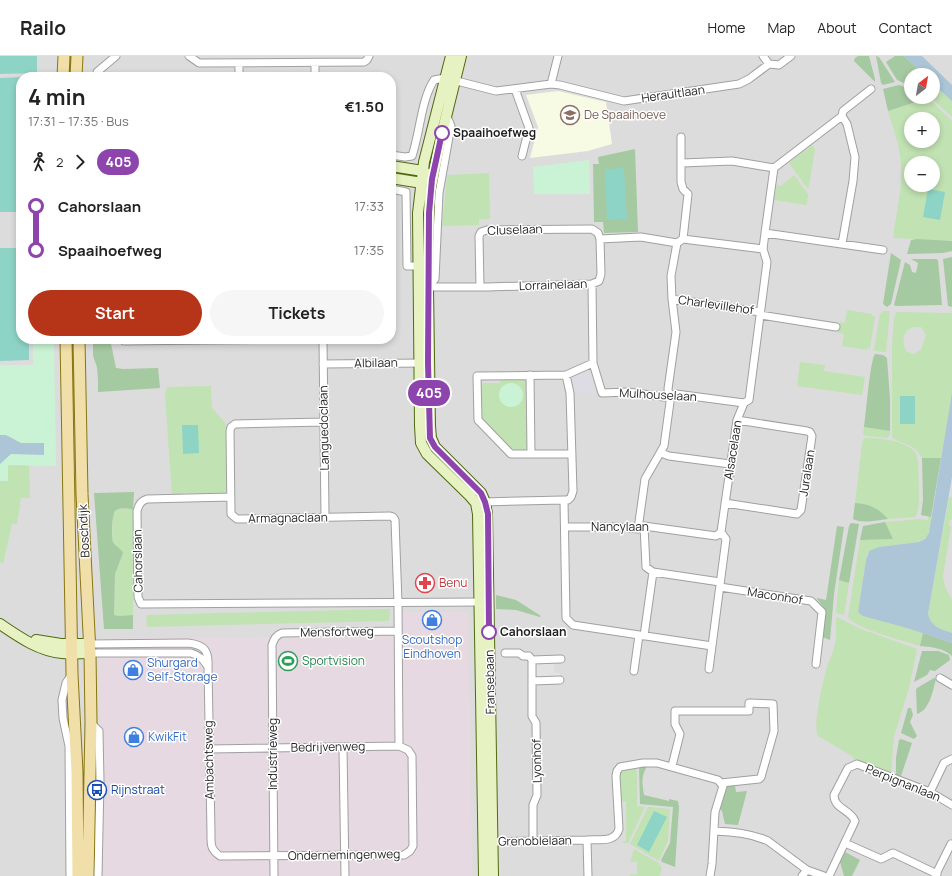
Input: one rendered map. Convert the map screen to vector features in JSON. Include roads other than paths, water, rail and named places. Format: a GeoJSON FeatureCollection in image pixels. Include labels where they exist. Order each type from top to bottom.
{"type":"FeatureCollection","features":[{"type":"Feature","properties":{"kind":"main road"},"geometry":{"type":"LineString","coordinates":[[64,56],[64,72]]}},
{"type":"Feature","properties":{"kind":"main road"},"geometry":{"type":"LineString","coordinates":[[76,72],[77,56]]}},
{"type":"Feature","properties":{"kind":"main road","name":"Boschdijk"},"geometry":{"type":"LineString","coordinates":[[66,344],[72,674],[77,772],[78,876]]}},
{"type":"Feature","properties":{"kind":"main road","name":"Boschdijk"},"geometry":{"type":"LineString","coordinates":[[79,344],[82,494],[90,649],[91,723],[88,876]]}},
{"type":"Feature","properties":{"kind":"street"},"geometry":{"type":"LineString","coordinates":[[97,72],[108,59],[116,56]]}},
{"type":"Feature","properties":{"kind":"street"},"geometry":{"type":"LineString","coordinates":[[189,56],[199,63],[364,62],[369,56]]}},
{"type":"Feature","properties":{"kind":"street","name":"Fransebaan"},"geometry":{"type":"LineString","coordinates":[[451,56],[446,114],[432,179],[429,213],[423,287],[424,363],[430,438],[435,447],[481,493],[481,502],[488,514],[484,602],[488,842],[493,876]]}},
{"type":"Feature","properties":{"kind":"street","name":"Fransebaan"},"geometry":{"type":"LineString","coordinates":[[423,287],[418,266],[418,213],[425,155],[450,79],[461,56]]}},
{"type":"Feature","properties":{"kind":"street"},"geometry":{"type":"LineString","coordinates":[[551,84],[558,56]]}},
{"type":"Feature","properties":{"kind":"street"},"geometry":{"type":"LineString","coordinates":[[763,56],[769,64]]}},
{"type":"Feature","properties":{"kind":"street","name":"Heraultlaan"},"geometry":{"type":"LineString","coordinates":[[450,79],[496,91],[551,84],[560,85],[624,101],[739,84],[749,79],[769,64],[778,65],[791,56]]}},
{"type":"Feature","properties":{"kind":"street"},"geometry":{"type":"LineString","coordinates":[[239,63],[239,72]]}},
{"type":"Feature","properties":{"kind":"street"},"geometry":{"type":"LineString","coordinates":[[315,63],[315,72]]}},
{"type":"Feature","properties":{"kind":"street"},"geometry":{"type":"LineString","coordinates":[[396,156],[412,156],[430,85],[434,80],[450,79]]}},
{"type":"Feature","properties":{"kind":"street"},"geometry":{"type":"LineString","coordinates":[[515,89],[529,128],[522,156]]}},
{"type":"Feature","properties":{"kind":"street"},"geometry":{"type":"LineString","coordinates":[[681,137],[682,163],[732,161],[774,168],[842,116],[844,111],[871,89]]}},
{"type":"Feature","properties":{"kind":"street"},"geometry":{"type":"LineString","coordinates":[[423,287],[435,279],[439,193],[451,126],[446,114]]}},
{"type":"Feature","properties":{"kind":"street"},"geometry":{"type":"LineString","coordinates":[[842,116],[847,124],[855,157],[842,244]]}},
{"type":"Feature","properties":{"kind":"street","name":"Charlevillehof"},"geometry":{"type":"LineString","coordinates":[[653,572],[646,567],[641,527],[645,479],[664,446],[670,402],[668,389],[676,332],[672,299],[672,276],[688,194],[683,189],[682,163]]}},
{"type":"Feature","properties":{"kind":"street"},"geometry":{"type":"LineString","coordinates":[[396,167],[423,171],[432,179],[422,183],[396,179]]}},
{"type":"Feature","properties":{"kind":"street","name":"Alsacelaan"},"geometry":{"type":"LineString","coordinates":[[709,669],[726,539],[721,532],[730,464],[737,420],[744,403],[749,400],[768,262],[763,249],[774,168]]}},
{"type":"Feature","properties":{"kind":"street"},"geometry":{"type":"LineString","coordinates":[[396,189],[406,192],[407,266],[418,266]]}},
{"type":"Feature","properties":{"kind":"street","name":"Cluselaan"},"geometry":{"type":"LineString","coordinates":[[480,287],[479,236],[482,232],[487,230],[592,229],[598,233],[600,239]]}},
{"type":"Feature","properties":{"kind":"street"},"geometry":{"type":"LineString","coordinates":[[766,233],[883,250]]}},
{"type":"Feature","properties":{"kind":"street"},"geometry":{"type":"LineString","coordinates":[[600,239],[641,237],[763,249]]}},
{"type":"Feature","properties":{"kind":"street","name":"Lorrainelaan"},"geometry":{"type":"LineString","coordinates":[[423,287],[592,284],[599,281],[601,274],[600,239]]}},
{"type":"Feature","properties":{"kind":"street"},"geometry":{"type":"LineString","coordinates":[[572,454],[511,454],[478,420],[477,373],[566,375],[593,363],[592,284]]}},
{"type":"Feature","properties":{"kind":"street","name":"Charlevillehof"},"geometry":{"type":"LineString","coordinates":[[672,299],[836,327]]}},
{"type":"Feature","properties":{"kind":"street","name":"Languedoclaan"},"geometry":{"type":"LineString","coordinates":[[323,344],[325,517]]}},
{"type":"Feature","properties":{"kind":"street","name":"Albilaan"},"geometry":{"type":"LineString","coordinates":[[323,364],[424,363]]}},
{"type":"Feature","properties":{"kind":"street","name":"Mulhouselaan"},"geometry":{"type":"LineString","coordinates":[[593,363],[602,393],[628,392],[664,396],[676,394],[744,403]]}},
{"type":"Feature","properties":{"kind":"street"},"geometry":{"type":"LineString","coordinates":[[530,375],[531,454]]}},
{"type":"Feature","properties":{"kind":"street"},"geometry":{"type":"LineString","coordinates":[[481,502],[568,500],[571,497],[573,491],[570,393],[566,375]]}},
{"type":"Feature","properties":{"kind":"street","name":"Juralaan"},"geometry":{"type":"LineString","coordinates":[[725,503],[797,514],[801,510],[812,436],[810,432],[807,431],[737,420]]}},
{"type":"Feature","properties":{"kind":"street","name":"Armagnaclaan"},"geometry":{"type":"LineString","coordinates":[[324,422],[235,424],[231,427],[232,514],[237,519],[393,517],[395,520],[398,603]]}},
{"type":"Feature","properties":{"kind":"street"},"geometry":{"type":"LineString","coordinates":[[661,453],[669,456],[730,464]]}},
{"type":"Feature","properties":{"kind":"street","name":"Cahorslaan"},"geometry":{"type":"LineString","coordinates":[[231,497],[142,500],[137,511],[138,597],[141,604],[484,602]]}},
{"type":"Feature","properties":{"kind":"street"},"geometry":{"type":"LineString","coordinates":[[564,500],[566,618],[573,625],[712,646]]}},
{"type":"Feature","properties":{"kind":"street","name":"Nancylaan"},"geometry":{"type":"LineString","coordinates":[[565,527],[641,527],[716,536],[721,532]]}},
{"type":"Feature","properties":{"kind":"street"},"geometry":{"type":"LineString","coordinates":[[634,671],[653,572],[720,584]]}},
{"type":"Feature","properties":{"kind":"street","name":"Maconhof"},"geometry":{"type":"LineString","coordinates":[[720,584],[811,601],[822,612],[816,664]]}},
{"type":"Feature","properties":{"kind":"street"},"geometry":{"type":"LineString","coordinates":[[398,603],[399,746]]}},
{"type":"Feature","properties":{"kind":"street"},"geometry":{"type":"LineString","coordinates":[[0,624],[41,648],[60,653],[72,648],[191,653],[203,659],[208,667]]}},
{"type":"Feature","properties":{"kind":"street","name":"Mensfortweg"},"geometry":{"type":"LineString","coordinates":[[277,634],[397,631]]}},
{"type":"Feature","properties":{"kind":"street","name":"Industrieweg"},"geometry":{"type":"LineString","coordinates":[[274,876],[272,645],[277,634]]}},
{"type":"Feature","properties":{"kind":"street"},"geometry":{"type":"LineString","coordinates":[[169,643],[170,653]]}},
{"type":"Feature","properties":{"kind":"street","name":"Ambachtsweg"},"geometry":{"type":"LineString","coordinates":[[90,649],[188,643],[203,647],[207,652],[209,658],[210,832],[211,846],[214,852]]}},
{"type":"Feature","properties":{"kind":"street"},"geometry":{"type":"LineString","coordinates":[[505,653],[519,653],[523,656],[529,656],[532,660],[561,659]]}},
{"type":"Feature","properties":{"kind":"street","name":"Lyonhof"},"geometry":{"type":"LineString","coordinates":[[532,660],[532,716],[536,723],[538,795],[533,805],[533,841]]}},
{"type":"Feature","properties":{"kind":"street","name":"Boschdijk"},"geometry":{"type":"LineString","coordinates":[[70,876],[69,746],[63,718],[62,700],[66,683],[72,674]]}},
{"type":"Feature","properties":{"kind":"street"},"geometry":{"type":"LineString","coordinates":[[940,678],[952,685]]}},
{"type":"Feature","properties":{"kind":"street"},"geometry":{"type":"LineString","coordinates":[[532,681],[560,680]]}},
{"type":"Feature","properties":{"kind":"street"},"geometry":{"type":"LineString","coordinates":[[749,703],[773,704],[774,731],[761,777],[759,779],[721,782],[672,766],[680,734],[675,724],[675,711],[749,711],[749,703]]}},
{"type":"Feature","properties":{"kind":"street","name":"Boschdijk"},"geometry":{"type":"LineString","coordinates":[[91,723],[99,732],[100,781],[98,876]]}},
{"type":"Feature","properties":{"kind":"street","name":"Bedrijvenweg"},"geometry":{"type":"LineString","coordinates":[[209,749],[399,746]]}},
{"type":"Feature","properties":{"kind":"street","name":"Ondernemingenweg"},"geometry":{"type":"LineString","coordinates":[[214,852],[220,856],[274,856],[404,854],[410,851],[413,846],[412,756],[408,750],[399,746]]}},
{"type":"Feature","properties":{"kind":"street"},"geometry":{"type":"LineString","coordinates":[[343,748],[345,876]]}},
{"type":"Feature","properties":{"kind":"street"},"geometry":{"type":"LineString","coordinates":[[930,792],[944,763],[952,759]]}},
{"type":"Feature","properties":{"kind":"street","name":"Grenoblelaan"},"geometry":{"type":"LineString","coordinates":[[488,842],[611,839],[617,835],[619,830],[616,776],[620,767],[657,762],[672,766]]}},
{"type":"Feature","properties":{"kind":"street","name":"Perpignanlaan"},"geometry":{"type":"LineString","coordinates":[[845,843],[855,821],[853,815],[838,806],[834,795],[848,768],[852,765],[857,764],[930,792],[952,805]]}},
{"type":"Feature","properties":{"kind":"street"},"geometry":{"type":"LineString","coordinates":[[710,876],[715,812],[723,786],[721,782]]}},
{"type":"Feature","properties":{"kind":"street"},"geometry":{"type":"LineString","coordinates":[[714,831],[739,832],[761,838],[768,841],[805,873],[824,876]]}},
{"type":"Feature","properties":{"kind":"street"},"geometry":{"type":"LineString","coordinates":[[587,840],[588,876]]}},
{"type":"Feature","properties":{"kind":"street","name":"Fransebaan"},"geometry":{"type":"LineString","coordinates":[[484,876],[488,842]]}},
{"type":"Feature","properties":{"kind":"street"},"geometry":{"type":"LineString","coordinates":[[829,876],[845,843],[881,859],[893,853],[936,875],[951,844],[952,845]]}},
{"type":"Feature","properties":{"kind":"place","name":"De Spaaihoeve"},"geometry":{"type":"Point","coordinates":[570,115]}},
{"type":"Feature","properties":{"kind":"place","name":"Spaaihoefweg"},"geometry":{"type":"Point","coordinates":[442,133]}},
{"type":"Feature","properties":{"kind":"place","name":"Benu"},"geometry":{"type":"Point","coordinates":[425,583]}},
{"type":"Feature","properties":{"kind":"place","name":"Scoutshop Eindhoven"},"geometry":{"type":"Point","coordinates":[432,620]}},
{"type":"Feature","properties":{"kind":"place","name":"Cahorslaan"},"geometry":{"type":"Point","coordinates":[489,632]}},
{"type":"Feature","properties":{"kind":"place","name":"Sportvision"},"geometry":{"type":"Point","coordinates":[288,661]}},
{"type":"Feature","properties":{"kind":"place","name":"Shurgard Self-Storage"},"geometry":{"type":"Point","coordinates":[133,670]}},
{"type":"Feature","properties":{"kind":"place","name":"KwikFit"},"geometry":{"type":"Point","coordinates":[134,737]}},
{"type":"Feature","properties":{"kind":"place","name":"Rijnstraat"},"geometry":{"type":"Point","coordinates":[97,790]}}]}
